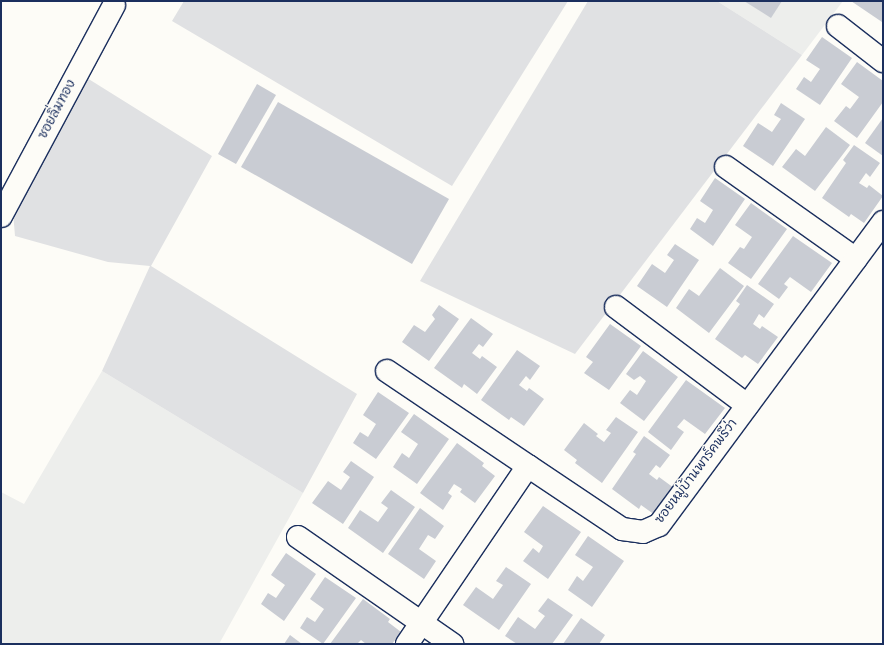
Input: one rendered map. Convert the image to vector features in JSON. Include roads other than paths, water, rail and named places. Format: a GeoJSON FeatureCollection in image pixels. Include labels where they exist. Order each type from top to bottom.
{"type":"FeatureCollection","features":[{"type":"Feature","properties":{"kind":"street","name":"ซอยลิ่มทอง"},"geometry":{"type":"LineString","coordinates":[[1,216],[114,5]]}},
{"type":"Feature","properties":{"kind":"street"},"geometry":{"type":"LineString","coordinates":[[838,26],[883,60]]}},
{"type":"Feature","properties":{"kind":"street"},"geometry":{"type":"LineString","coordinates":[[726,167],[856,259]]}},
{"type":"Feature","properties":{"kind":"street","name":"ซอยหมู่บ้านพาร์คพรีว่า"},"geometry":{"type":"LineString","coordinates":[[386,371],[622,529],[643,532],[659,525],[883,222]]}},
{"type":"Feature","properties":{"kind":"street"},"geometry":{"type":"LineString","coordinates":[[616,307],[748,405]]}},
{"type":"Feature","properties":{"kind":"street"},"geometry":{"type":"LineString","coordinates":[[407,644],[528,466]]}},
{"type":"Feature","properties":{"kind":"street"},"geometry":{"type":"LineString","coordinates":[[298,537],[452,644]]}}]}
